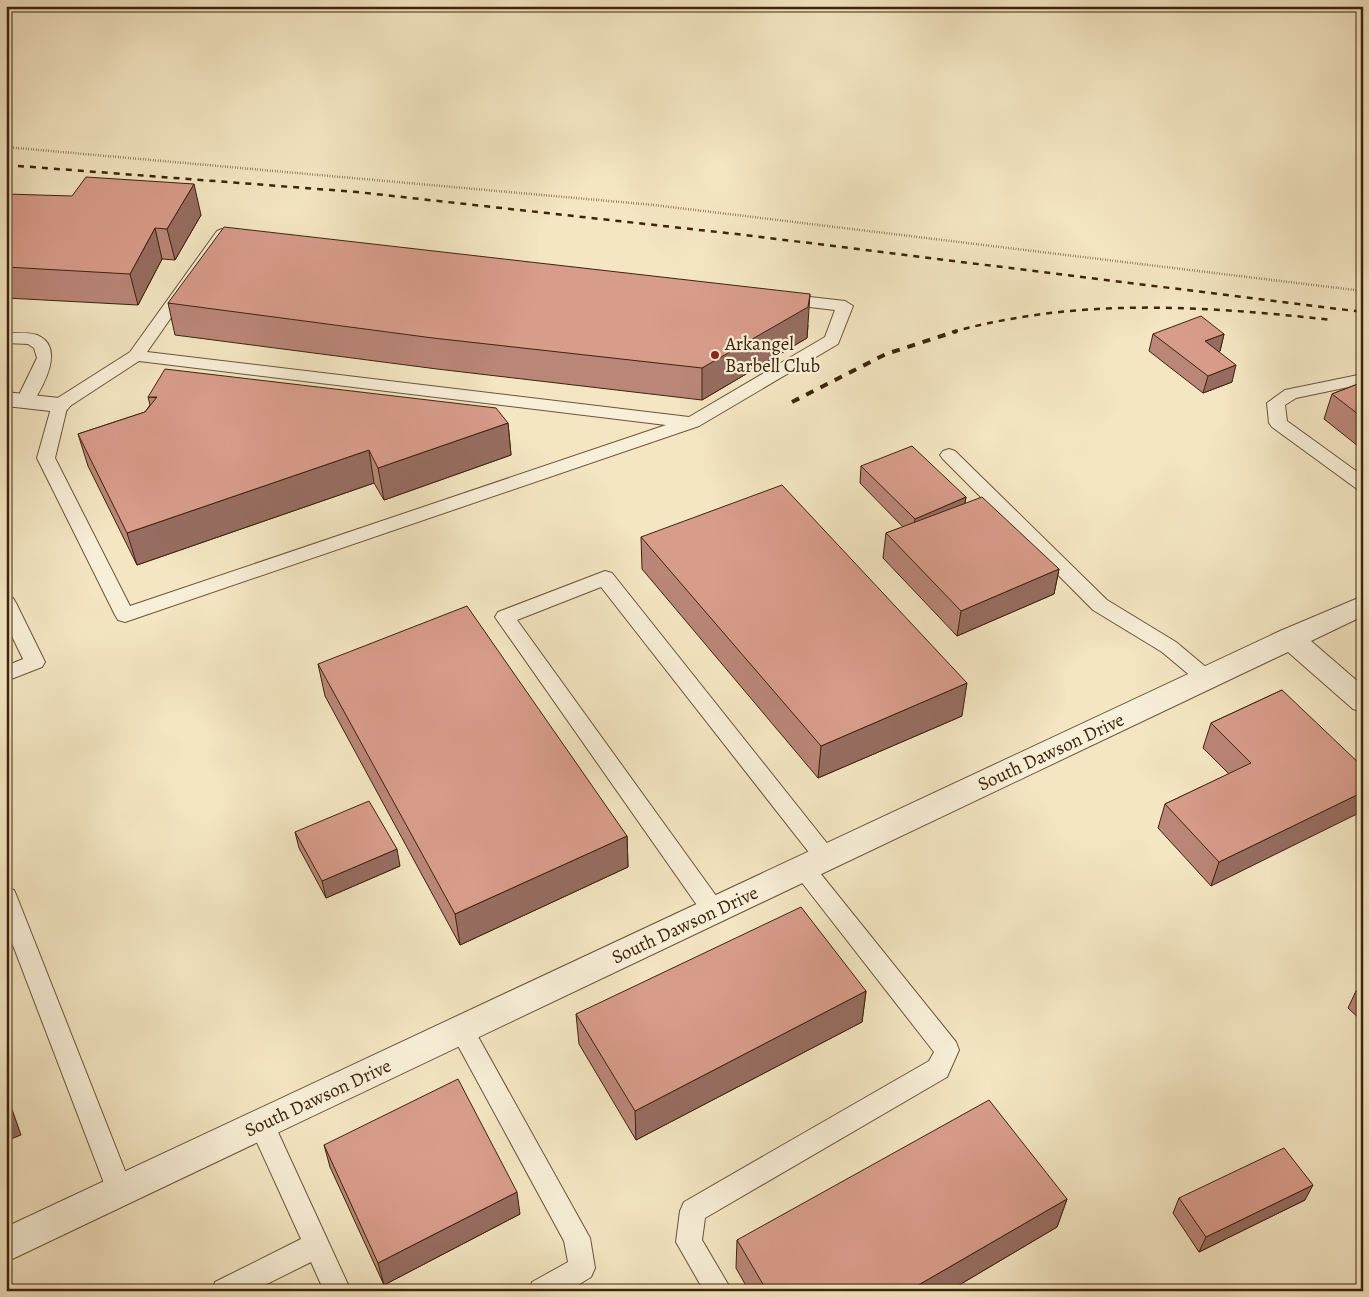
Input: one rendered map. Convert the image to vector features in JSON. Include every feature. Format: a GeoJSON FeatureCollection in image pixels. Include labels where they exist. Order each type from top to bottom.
{"type":"FeatureCollection","features":[{"type":"Feature","properties":{"kind":"street"},"geometry":{"type":"LineString","coordinates":[[16,400],[59,404]]}},
{"type":"Feature","properties":{"kind":"street","name":"South Dawson Drive"},"geometry":{"type":"LineString","coordinates":[[6,1245],[1363,605]]}},
{"type":"Feature","properties":{"kind":"street"},"geometry":{"type":"LineString","coordinates":[[1290,638],[1363,702]]}},
{"type":"Feature","properties":{"kind":"lane"},"geometry":{"type":"LineString","coordinates":[[222,234],[845,306],[832,340],[693,422],[385,524],[125,614],[46,458],[59,404],[136,356],[222,234]]}},
{"type":"Feature","properties":{"kind":"lane"},"geometry":{"type":"LineString","coordinates":[[6,338],[32,339],[42,346],[45,358],[16,400]]}},
{"type":"Feature","properties":{"kind":"lane"},"geometry":{"type":"LineString","coordinates":[[136,356],[693,422]]}},
{"type":"Feature","properties":{"kind":"lane"},"geometry":{"type":"LineString","coordinates":[[1363,379],[1291,394],[1276,403],[1278,423],[1363,484]]}},
{"type":"Feature","properties":{"kind":"lane"},"geometry":{"type":"LineString","coordinates":[[949,455],[1100,604],[1169,648],[1206,678]]}},
{"type":"Feature","properties":{"kind":"lane"},"geometry":{"type":"LineString","coordinates":[[714,911],[505,617],[605,578],[815,864],[947,1050],[938,1069],[693,1212],[689,1242],[719,1291]]}},
{"type":"Feature","properties":{"kind":"lane"},"geometry":{"type":"LineString","coordinates":[[6,603],[35,662],[6,674]]}},
{"type":"Feature","properties":{"kind":"lane"},"geometry":{"type":"LineString","coordinates":[[6,897],[120,1191]]}},
{"type":"Feature","properties":{"kind":"lane"},"geometry":{"type":"LineString","coordinates":[[462,1031],[577,1238],[582,1268],[542,1291]]}},
{"type":"Feature","properties":{"kind":"lane"},"geometry":{"type":"LineString","coordinates":[[262,1125],[338,1291]]}},
{"type":"Feature","properties":{"kind":"lane"},"geometry":{"type":"LineString","coordinates":[[225,1291],[317,1245]]}},
{"type":"Feature","properties":{"kind":"path"},"geometry":{"type":"LineString","coordinates":[[6,147],[654,205],[1363,291]]}},
{"type":"Feature","properties":{"kind":"building"},"geometry":{"type":"Polygon","coordinates":[[[86,177],[194,184],[167,229],[155,228],[130,274],[6,267],[6,194],[72,196],[86,177]]]}},
{"type":"Feature","properties":{"kind":"building"},"geometry":{"type":"Polygon","coordinates":[[[224,227],[810,294],[808,307],[702,368],[433,338],[168,303],[224,227]]]}},
{"type":"Feature","properties":{"kind":"building"},"geometry":{"type":"Polygon","coordinates":[[[1201,316],[1224,334],[1205,341],[1236,365],[1208,376],[1153,334],[1201,316]]]}},
{"type":"Feature","properties":{"kind":"building"},"geometry":{"type":"Polygon","coordinates":[[[165,369],[496,408],[508,423],[378,468],[369,450],[127,533],[78,434],[145,412],[157,397],[148,397],[165,369]]]}},
{"type":"Feature","properties":{"kind":"building"},"geometry":{"type":"Polygon","coordinates":[[[1363,382],[1363,418],[1332,394],[1363,382]]]}},
{"type":"Feature","properties":{"kind":"building"},"geometry":{"type":"Polygon","coordinates":[[[912,446],[966,497],[915,519],[861,466],[912,446]]]}},
{"type":"Feature","properties":{"kind":"building"},"geometry":{"type":"Polygon","coordinates":[[[782,485],[967,683],[821,746],[641,537],[782,485]]]}},
{"type":"Feature","properties":{"kind":"building"},"geometry":{"type":"Polygon","coordinates":[[[982,497],[1059,569],[961,611],[886,533],[982,497]]]}},
{"type":"Feature","properties":{"kind":"building"},"geometry":{"type":"Polygon","coordinates":[[[467,606],[627,836],[455,914],[318,664],[467,606]]]}},
{"type":"Feature","properties":{"kind":"building"},"geometry":{"type":"Polygon","coordinates":[[[1282,690],[1363,767],[1363,792],[1219,862],[1165,804],[1251,763],[1211,723],[1282,690]]]}},
{"type":"Feature","properties":{"kind":"building"},"geometry":{"type":"Polygon","coordinates":[[[369,801],[397,849],[322,881],[295,832],[369,801]]]}},
{"type":"Feature","properties":{"kind":"building"},"geometry":{"type":"Polygon","coordinates":[[[801,907],[866,991],[635,1111],[576,1014],[801,907]]]}},
{"type":"Feature","properties":{"kind":"building"},"geometry":{"type":"Polygon","coordinates":[[[1363,988],[1363,998],[1356,991],[1363,988]]]}},
{"type":"Feature","properties":{"kind":"building"},"geometry":{"type":"Polygon","coordinates":[[[458,1079],[517,1192],[378,1263],[324,1145],[458,1079]]]}},
{"type":"Feature","properties":{"kind":"building"},"geometry":{"type":"Polygon","coordinates":[[[989,1100],[1067,1199],[908,1291],[767,1291],[737,1240],[989,1100]]]}},
{"type":"Feature","properties":{"kind":"building"},"geometry":{"type":"Polygon","coordinates":[[[1284,1148],[1313,1185],[1206,1237],[1179,1198],[1284,1148]]]}},
{"type":"Feature","properties":{"kind":"railway"},"geometry":{"type":"LineString","coordinates":[[6,165],[357,192],[745,235],[1363,312]]}},
{"type":"Feature","properties":{"kind":"railway"},"geometry":{"type":"LineString","coordinates":[[952,332],[1048,313],[1095,309],[1189,308],[1333,320]]}},
{"type":"Feature","properties":{"kind":"railway"},"geometry":{"type":"LineString","coordinates":[[792,402],[886,354],[957,331]]}},
{"type":"Feature","properties":{"kind":"place","name":"Arkangel Barbell Club"},"geometry":{"type":"Point","coordinates":[715,355]}}]}
